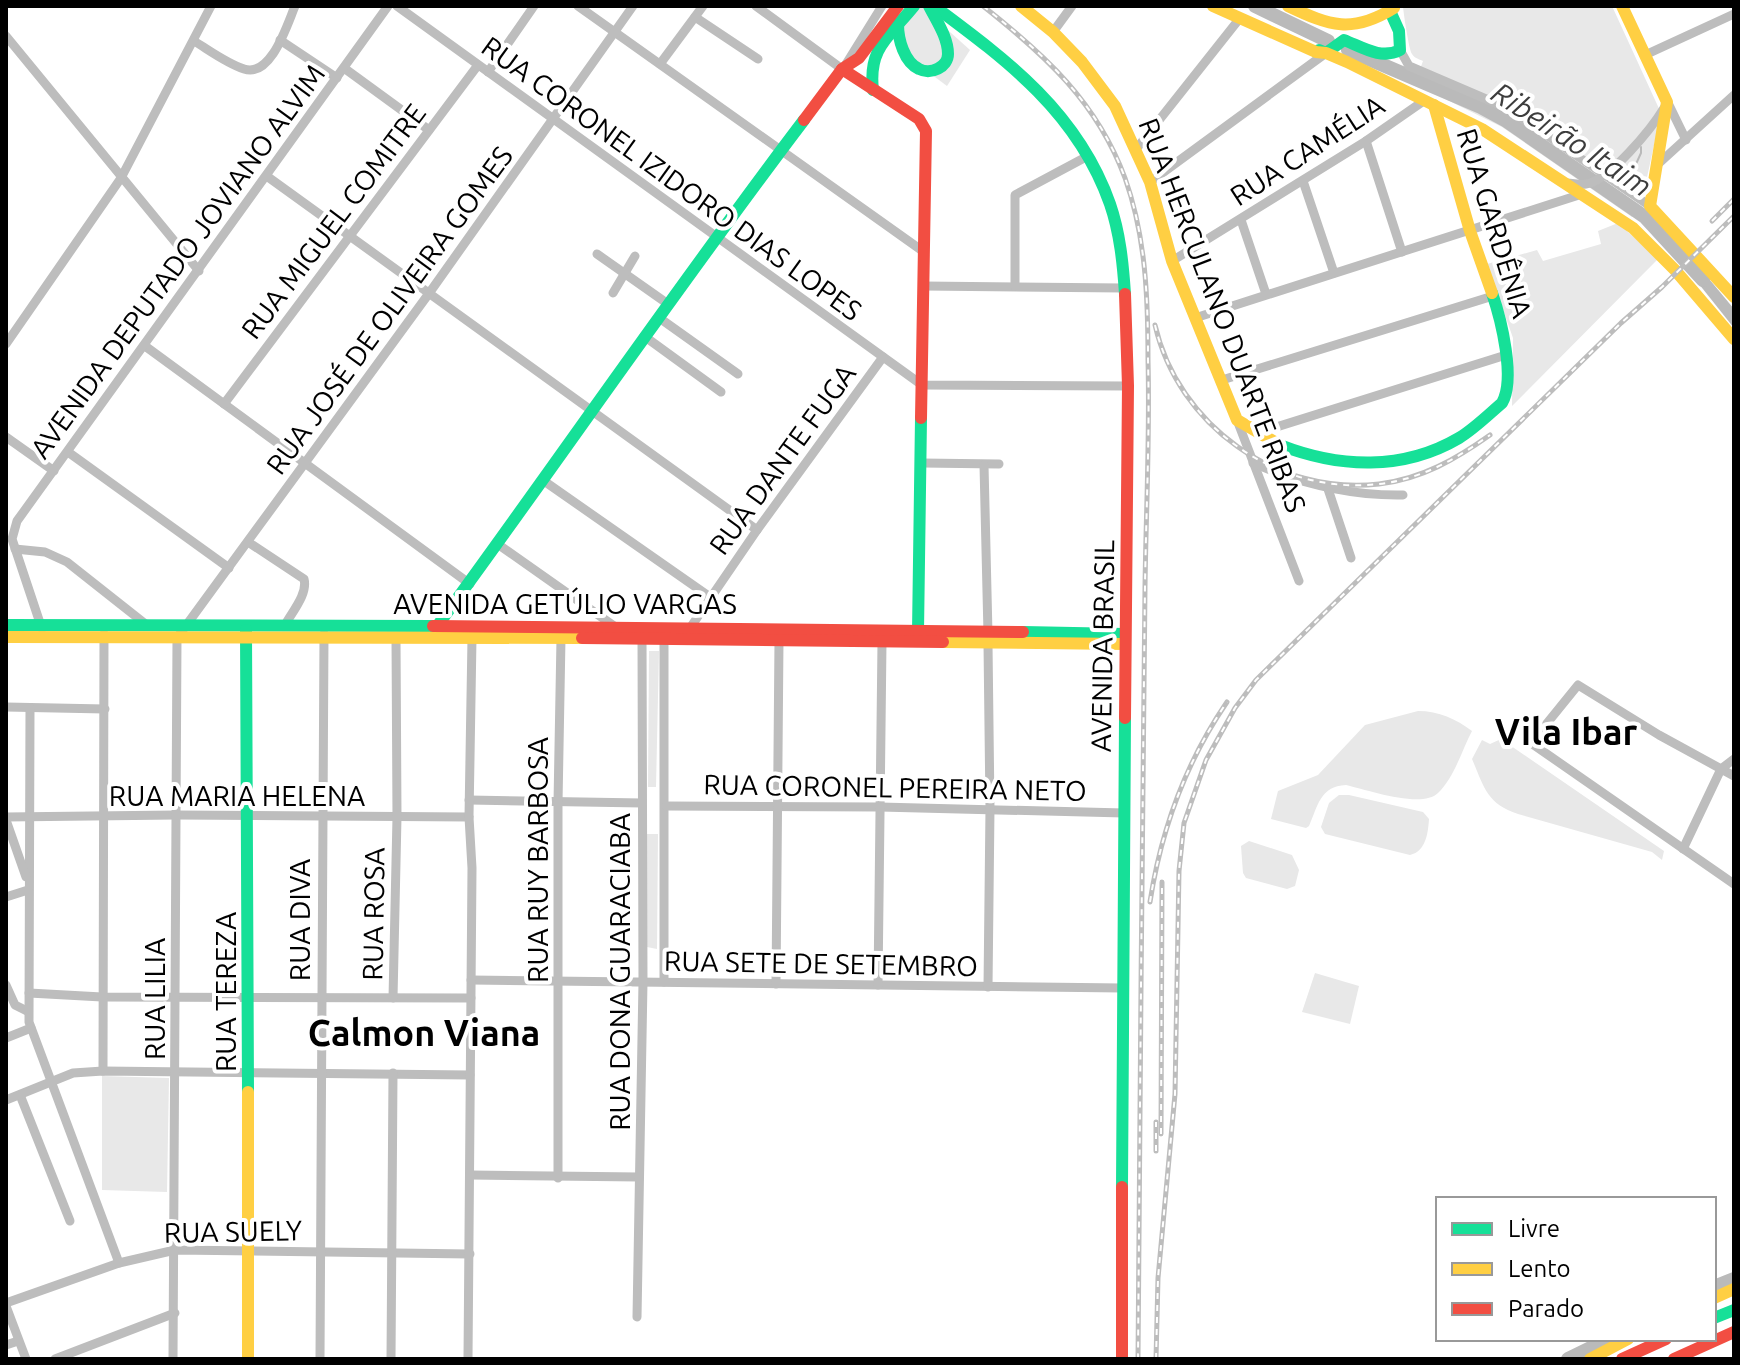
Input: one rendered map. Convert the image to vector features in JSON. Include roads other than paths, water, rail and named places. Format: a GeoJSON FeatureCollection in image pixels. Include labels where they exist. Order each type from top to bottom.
{"type":"FeatureCollection","features":[{"type":"Feature","properties":{"kind":"main road"},"geometry":{"type":"LineString","coordinates":[[904,12],[901,44],[917,67],[928,71],[944,66],[947,60],[947,46],[932,6]]}},
{"type":"Feature","properties":{"kind":"main road","name":"AVENIDA BRASIL"},"geometry":{"type":"LineString","coordinates":[[932,6],[1018,70],[1062,121],[1086,157],[1110,205],[1117,232],[1128,386],[1124,639],[1122,1359]]}},
{"type":"Feature","properties":{"kind":"main road","name":"RUA HERCULANO DUARTE RIBAS"},"geometry":{"type":"LineString","coordinates":[[1021,6],[1053,32],[1099,84],[1115,106],[1137,148],[1172,261],[1237,420]]}},
{"type":"Feature","properties":{"kind":"main road"},"geometry":{"type":"LineString","coordinates":[[1213,6],[1316,52],[1330,50],[1344,40],[1385,56],[1400,50],[1399,31],[1391,8],[1361,25],[1328,29],[1275,6]]}},
{"type":"Feature","properties":{"kind":"main road"},"geometry":{"type":"LineString","coordinates":[[1232,6],[1330,50],[1482,129],[1633,228],[1675,270],[1734,339]]}},
{"type":"Feature","properties":{"kind":"main road"},"geometry":{"type":"LineString","coordinates":[[1288,6],[1327,25],[1344,28]]}},
{"type":"Feature","properties":{"kind":"main road"},"geometry":{"type":"LineString","coordinates":[[1622,6],[1667,102],[1650,206],[1734,297]]}},
{"type":"Feature","properties":{"kind":"main road"},"geometry":{"type":"LineString","coordinates":[[438,625],[499,545],[644,336],[843,67],[852,64],[904,12]]}},
{"type":"Feature","properties":{"kind":"main road"},"geometry":{"type":"LineString","coordinates":[[873,90],[871,72],[874,55],[904,12]]}},
{"type":"Feature","properties":{"kind":"main road"},"geometry":{"type":"LineString","coordinates":[[843,67],[919,119],[926,131],[918,632],[912,639],[882,642]]}},
{"type":"Feature","properties":{"kind":"main road","name":"RUA GARDÊNIA"},"geometry":{"type":"LineString","coordinates":[[1257,433],[1310,456],[1339,462],[1369,464],[1399,461],[1442,447],[1462,436],[1502,403],[1506,396],[1502,321],[1429,102]]}},
{"type":"Feature","properties":{"kind":"main road"},"geometry":{"type":"LineString","coordinates":[[1237,420],[1257,433]]}},
{"type":"Feature","properties":{"kind":"main road"},"geometry":{"type":"LineString","coordinates":[[456,603],[463,625]]}},
{"type":"Feature","properties":{"kind":"main road","name":"AVENIDA GETÚLIO VARGAS"},"geometry":{"type":"LineString","coordinates":[[6,625],[42,631],[177,638],[246,632],[324,632],[438,625],[614,626],[642,634]]}},
{"type":"Feature","properties":{"kind":"main road","name":"AVENIDA GETÚLIO VARGAS"},"geometry":{"type":"LineString","coordinates":[[104,632],[148,626],[187,626],[246,632],[285,625],[324,632],[396,638],[561,638],[664,633],[882,642],[1124,639]]}},
{"type":"Feature","properties":{"kind":"main road","name":"AVENIDA GETÚLIO VARGAS"},"geometry":{"type":"LineString","coordinates":[[6,637],[42,631]]}},
{"type":"Feature","properties":{"kind":"main road","name":"RUA TEREZA"},"geometry":{"type":"LineString","coordinates":[[246,632],[249,817],[248,1359]]}},
{"type":"Feature","properties":{"kind":"main road","name":"AVENIDA GETÚLIO VARGAS"},"geometry":{"type":"LineString","coordinates":[[687,634],[918,632],[988,639]]}},
{"type":"Feature","properties":{"kind":"main road"},"geometry":{"type":"LineString","coordinates":[[1590,1359],[1624,1341]]}},
{"type":"Feature","properties":{"kind":"main road"},"geometry":{"type":"LineString","coordinates":[[1622,1359],[1662,1341]]}},
{"type":"Feature","properties":{"kind":"main road"},"geometry":{"type":"LineString","coordinates":[[1674,1359],[1714,1341]]}},
{"type":"Feature","properties":{"kind":"street"},"geometry":{"type":"LineString","coordinates":[[6,344],[121,178],[211,6]]}},
{"type":"Feature","properties":{"kind":"street"},"geometry":{"type":"LineString","coordinates":[[194,41],[248,70],[262,66],[269,60],[295,6]]}},
{"type":"Feature","properties":{"kind":"street","name":"AVENIDA DEPUTADO JOVIANO ALVIM"},"geometry":{"type":"LineString","coordinates":[[15,549],[12,539],[17,521],[268,177],[388,6]]}},
{"type":"Feature","properties":{"kind":"street","name":"RUA CORONEL IZIDORO DIAS LOPES"},"geometry":{"type":"LineString","coordinates":[[397,6],[922,385]]}},
{"type":"Feature","properties":{"kind":"street"},"geometry":{"type":"LineString","coordinates":[[488,72],[534,6]]}},
{"type":"Feature","properties":{"kind":"street"},"geometry":{"type":"LineString","coordinates":[[578,6],[924,252]]}},
{"type":"Feature","properties":{"kind":"street","name":"RUA JOSÉ DE OLIVEIRA GOMES"},"geometry":{"type":"LineString","coordinates":[[177,638],[430,292],[633,6]]}},
{"type":"Feature","properties":{"kind":"street"},"geometry":{"type":"LineString","coordinates":[[660,64],[703,6]]}},
{"type":"Feature","properties":{"kind":"street"},"geometry":{"type":"LineString","coordinates":[[756,6],[843,67],[882,6]]}},
{"type":"Feature","properties":{"kind":"street"},"geometry":{"type":"LineString","coordinates":[[1053,32],[1072,6]]}},
{"type":"Feature","properties":{"kind":"street"},"geometry":{"type":"LineString","coordinates":[[1645,55],[1734,14]]}},
{"type":"Feature","properties":{"kind":"street"},"geometry":{"type":"LineString","coordinates":[[695,17],[758,59]]}},
{"type":"Feature","properties":{"kind":"street"},"geometry":{"type":"LineString","coordinates":[[1137,148],[1240,18]]}},
{"type":"Feature","properties":{"kind":"street"},"geometry":{"type":"LineString","coordinates":[[6,36],[199,271]]}},
{"type":"Feature","properties":{"kind":"street"},"geometry":{"type":"LineString","coordinates":[[280,40],[337,78]]}},
{"type":"Feature","properties":{"kind":"street"},"geometry":{"type":"LineString","coordinates":[[1150,182],[1330,50]]}},
{"type":"Feature","properties":{"kind":"street"},"geometry":{"type":"LineString","coordinates":[[1400,50],[1409,66],[1507,108],[1602,177],[1650,206]]}},
{"type":"Feature","properties":{"kind":"street","name":"RUA MIGUEL COMITRE"},"geometry":{"type":"LineString","coordinates":[[224,404],[478,65]]}},
{"type":"Feature","properties":{"kind":"street"},"geometry":{"type":"LineString","coordinates":[[344,68],[429,130]]}},
{"type":"Feature","properties":{"kind":"street"},"geometry":{"type":"LineString","coordinates":[[1657,165],[1734,95]]}},
{"type":"Feature","properties":{"kind":"street","name":"RUA CAMÉLIA"},"geometry":{"type":"LineString","coordinates":[[1172,261],[1429,102]]}},
{"type":"Feature","properties":{"kind":"street"},"geometry":{"type":"LineString","coordinates":[[1561,183],[1588,184],[1602,177],[1650,128],[1667,102]]}},
{"type":"Feature","properties":{"kind":"street"},"geometry":{"type":"LineString","coordinates":[[1667,102],[1686,140]]}},
{"type":"Feature","properties":{"kind":"street"},"geometry":{"type":"LineString","coordinates":[[1366,141],[1402,252]]}},
{"type":"Feature","properties":{"kind":"street"},"geometry":{"type":"LineString","coordinates":[[1015,286],[1015,195],[1086,157]]}},
{"type":"Feature","properties":{"kind":"street"},"geometry":{"type":"LineString","coordinates":[[268,177],[757,530]]}},
{"type":"Feature","properties":{"kind":"street"},"geometry":{"type":"LineString","coordinates":[[1303,181],[1334,273]]}},
{"type":"Feature","properties":{"kind":"street"},"geometry":{"type":"LineString","coordinates":[[1195,318],[1579,195]]}},
{"type":"Feature","properties":{"kind":"street"},"geometry":{"type":"LineString","coordinates":[[1241,220],[1266,294]]}},
{"type":"Feature","properties":{"kind":"street"},"geometry":{"type":"LineString","coordinates":[[597,254],[668,304]]}},
{"type":"Feature","properties":{"kind":"street"},"geometry":{"type":"LineString","coordinates":[[613,293],[635,256]]}},
{"type":"Feature","properties":{"kind":"street"},"geometry":{"type":"LineString","coordinates":[[923,286],[1123,288]]}},
{"type":"Feature","properties":{"kind":"street"},"geometry":{"type":"LineString","coordinates":[[1222,380],[1493,296]]}},
{"type":"Feature","properties":{"kind":"street"},"geometry":{"type":"LineString","coordinates":[[658,317],[738,374]]}},
{"type":"Feature","properties":{"kind":"street"},"geometry":{"type":"LineString","coordinates":[[644,336],[721,392]]}},
{"type":"Feature","properties":{"kind":"street"},"geometry":{"type":"LineString","coordinates":[[145,346],[470,584]]}},
{"type":"Feature","properties":{"kind":"street"},"geometry":{"type":"LineString","coordinates":[[1257,433],[1506,355]]}},
{"type":"Feature","properties":{"kind":"street","name":"RUA DANTE FUGA"},"geometry":{"type":"LineString","coordinates":[[687,634],[757,530],[883,357]]}},
{"type":"Feature","properties":{"kind":"street"},"geometry":{"type":"LineString","coordinates":[[922,385],[1128,386]]}},
{"type":"Feature","properties":{"kind":"street","name":"RUA HERCULANO DUARTE RIBAS"},"geometry":{"type":"LineString","coordinates":[[1237,420],[1299,581]]}},
{"type":"Feature","properties":{"kind":"street"},"geometry":{"type":"LineString","coordinates":[[6,437],[54,471]]}},
{"type":"Feature","properties":{"kind":"street"},"geometry":{"type":"LineString","coordinates":[[68,452],[229,568]]}},
{"type":"Feature","properties":{"kind":"street"},"geometry":{"type":"LineString","coordinates":[[922,463],[999,464]]}},
{"type":"Feature","properties":{"kind":"street"},"geometry":{"type":"LineString","coordinates":[[1253,463],[1277,474],[1328,489],[1403,495]]}},
{"type":"Feature","properties":{"kind":"street"},"geometry":{"type":"LineString","coordinates":[[984,465],[990,808],[988,987]]}},
{"type":"Feature","properties":{"kind":"street"},"geometry":{"type":"LineString","coordinates":[[544,481],[710,597]]}},
{"type":"Feature","properties":{"kind":"street"},"geometry":{"type":"LineString","coordinates":[[1328,489],[1351,558]]}},
{"type":"Feature","properties":{"kind":"street"},"geometry":{"type":"LineString","coordinates":[[248,542],[306,583],[285,625]]}},
{"type":"Feature","properties":{"kind":"street"},"geometry":{"type":"LineString","coordinates":[[499,545],[614,626]]}},
{"type":"Feature","properties":{"kind":"street"},"geometry":{"type":"LineString","coordinates":[[42,631],[15,549],[45,552],[67,562],[148,626]]}},
{"type":"Feature","properties":{"kind":"street"},"geometry":{"type":"LineString","coordinates":[[463,625],[472,638],[468,1359]]}},
{"type":"Feature","properties":{"kind":"street"},"geometry":{"type":"LineString","coordinates":[[103,1071],[104,632]]}},
{"type":"Feature","properties":{"kind":"street","name":"RUA DIVA"},"geometry":{"type":"LineString","coordinates":[[320,1359],[324,632]]}},
{"type":"Feature","properties":{"kind":"street"},"geometry":{"type":"LineString","coordinates":[[664,633],[664,982]]}},
{"type":"Feature","properties":{"kind":"street","name":"RUA DONA GUARACIABA"},"geometry":{"type":"LineString","coordinates":[[637,1317],[643,982],[642,634]]}},
{"type":"Feature","properties":{"kind":"street","name":"RUA LILIA"},"geometry":{"type":"LineString","coordinates":[[173,1359],[177,638]]}},
{"type":"Feature","properties":{"kind":"street","name":"RUA ROSA"},"geometry":{"type":"LineString","coordinates":[[393,998],[397,817],[396,638]]}},
{"type":"Feature","properties":{"kind":"street","name":"RUA RUY BARBOSA"},"geometry":{"type":"LineString","coordinates":[[558,1178],[561,638]]}},
{"type":"Feature","properties":{"kind":"street"},"geometry":{"type":"LineString","coordinates":[[776,984],[779,640]]}},
{"type":"Feature","properties":{"kind":"street"},"geometry":{"type":"LineString","coordinates":[[878,985],[882,642]]}},
{"type":"Feature","properties":{"kind":"street"},"geometry":{"type":"LineString","coordinates":[[1734,776],[1578,685],[1531,743],[1734,884]]}},
{"type":"Feature","properties":{"kind":"street"},"geometry":{"type":"LineString","coordinates":[[6,707],[105,709]]}},
{"type":"Feature","properties":{"kind":"street"},"geometry":{"type":"LineString","coordinates":[[30,709],[27,1011],[119,1263]]}},
{"type":"Feature","properties":{"kind":"street"},"geometry":{"type":"LineString","coordinates":[[1683,849],[1721,769],[1734,759]]}},
{"type":"Feature","properties":{"kind":"street"},"geometry":{"type":"LineString","coordinates":[[469,800],[642,803]]}},
{"type":"Feature","properties":{"kind":"street","name":"RUA CORONEL PEREIRA NETO"},"geometry":{"type":"LineString","coordinates":[[666,806],[990,808],[1124,813]]}},
{"type":"Feature","properties":{"kind":"street","name":"RUA MARIA HELENA"},"geometry":{"type":"LineString","coordinates":[[6,819],[176,815],[469,817]]}},
{"type":"Feature","properties":{"kind":"street"},"geometry":{"type":"LineString","coordinates":[[6,819],[28,887]]}},
{"type":"Feature","properties":{"kind":"street"},"geometry":{"type":"LineString","coordinates":[[1718,873],[1734,872]]}},
{"type":"Feature","properties":{"kind":"street"},"geometry":{"type":"LineString","coordinates":[[6,897],[28,887]]}},
{"type":"Feature","properties":{"kind":"street","name":"RUA SETE DE SETEMBRO"},"geometry":{"type":"LineString","coordinates":[[471,980],[1122,988]]}},
{"type":"Feature","properties":{"kind":"street"},"geometry":{"type":"LineString","coordinates":[[6,985],[15,1005],[27,1011]]}},
{"type":"Feature","properties":{"kind":"street"},"geometry":{"type":"LineString","coordinates":[[29,993],[249,999],[471,998]]}},
{"type":"Feature","properties":{"kind":"street"},"geometry":{"type":"LineString","coordinates":[[6,1038],[31,1028]]}},
{"type":"Feature","properties":{"kind":"street"},"geometry":{"type":"LineString","coordinates":[[6,1100],[73,1073],[103,1071],[470,1075]]}},
{"type":"Feature","properties":{"kind":"street"},"geometry":{"type":"LineString","coordinates":[[391,1359],[393,1073]]}},
{"type":"Feature","properties":{"kind":"street"},"geometry":{"type":"LineString","coordinates":[[20,1095],[70,1221]]}},
{"type":"Feature","properties":{"kind":"street"},"geometry":{"type":"LineString","coordinates":[[470,1175],[639,1177]]}},
{"type":"Feature","properties":{"kind":"street","name":"RUA SUELY"},"geometry":{"type":"LineString","coordinates":[[6,1305],[119,1263],[175,1250],[470,1254]]}},
{"type":"Feature","properties":{"kind":"street"},"geometry":{"type":"LineString","coordinates":[[6,1305],[26,1359]]}},
{"type":"Feature","properties":{"kind":"street"},"geometry":{"type":"LineString","coordinates":[[55,1359],[175,1313]]}},
{"type":"Feature","properties":{"kind":"street"},"geometry":{"type":"LineString","coordinates":[[6,1345],[18,1341]]}},
{"type":"Feature","properties":{"kind":"waterway","name":"Ribeirão Itaim"},"geometry":{"type":"LineString","coordinates":[[1255,6],[1328,41]]}},
{"type":"Feature","properties":{"kind":"waterway","name":"Ribeirão Itaim"},"geometry":{"type":"LineString","coordinates":[[1348,50],[1505,120],[1645,217],[1703,280]]}},
{"type":"Feature","properties":{"kind":"waterway"},"geometry":{"type":"LineString","coordinates":[[1631,175],[1641,147]]}},
{"type":"Feature","properties":{"kind":"waterway"},"geometry":{"type":"LineString","coordinates":[[1716,1286],[1734,1279]]}},
{"type":"Feature","properties":{"kind":"waterway"},"geometry":{"type":"LineString","coordinates":[[1568,1359],[1605,1341]]}},
{"type":"Feature","properties":{"kind":"railway"},"geometry":{"type":"LineString","coordinates":[[983,6],[1048,62],[1100,126],[1132,200],[1144,268],[1149,417],[1138,1359]]}},
{"type":"Feature","properties":{"kind":"railway"},"geometry":{"type":"LineString","coordinates":[[1712,221],[1734,199]]}},
{"type":"Feature","properties":{"kind":"railway"},"geometry":{"type":"LineString","coordinates":[[1156,1359],[1158,1278],[1175,1094],[1179,871],[1184,823],[1206,760],[1235,708],[1256,680],[1734,216]]}},
{"type":"Feature","properties":{"kind":"railway"},"geometry":{"type":"LineString","coordinates":[[1155,325],[1167,361],[1185,394],[1209,422],[1237,446],[1269,465],[1304,478],[1341,485],[1379,484],[1410,478],[1438,467],[1490,435]]}},
{"type":"Feature","properties":{"kind":"railway"},"geometry":{"type":"LineString","coordinates":[[1150,902],[1161,849],[1177,798],[1199,748],[1227,702]]}},
{"type":"Feature","properties":{"kind":"railway"},"geometry":{"type":"LineString","coordinates":[[1161,1134],[1162,882]]}},
{"type":"Feature","properties":{"kind":"railway"},"geometry":{"type":"LineString","coordinates":[[1156,1122],[1156,1151]]}},
{"type":"Feature","properties":{"kind":"district","name":"Vila Ibar"},"geometry":{"type":"Point","coordinates":[1566,731]}},
{"type":"Feature","properties":{"kind":"district","name":"Calmon Viana"},"geometry":{"type":"Point","coordinates":[424,1032]}}]}
